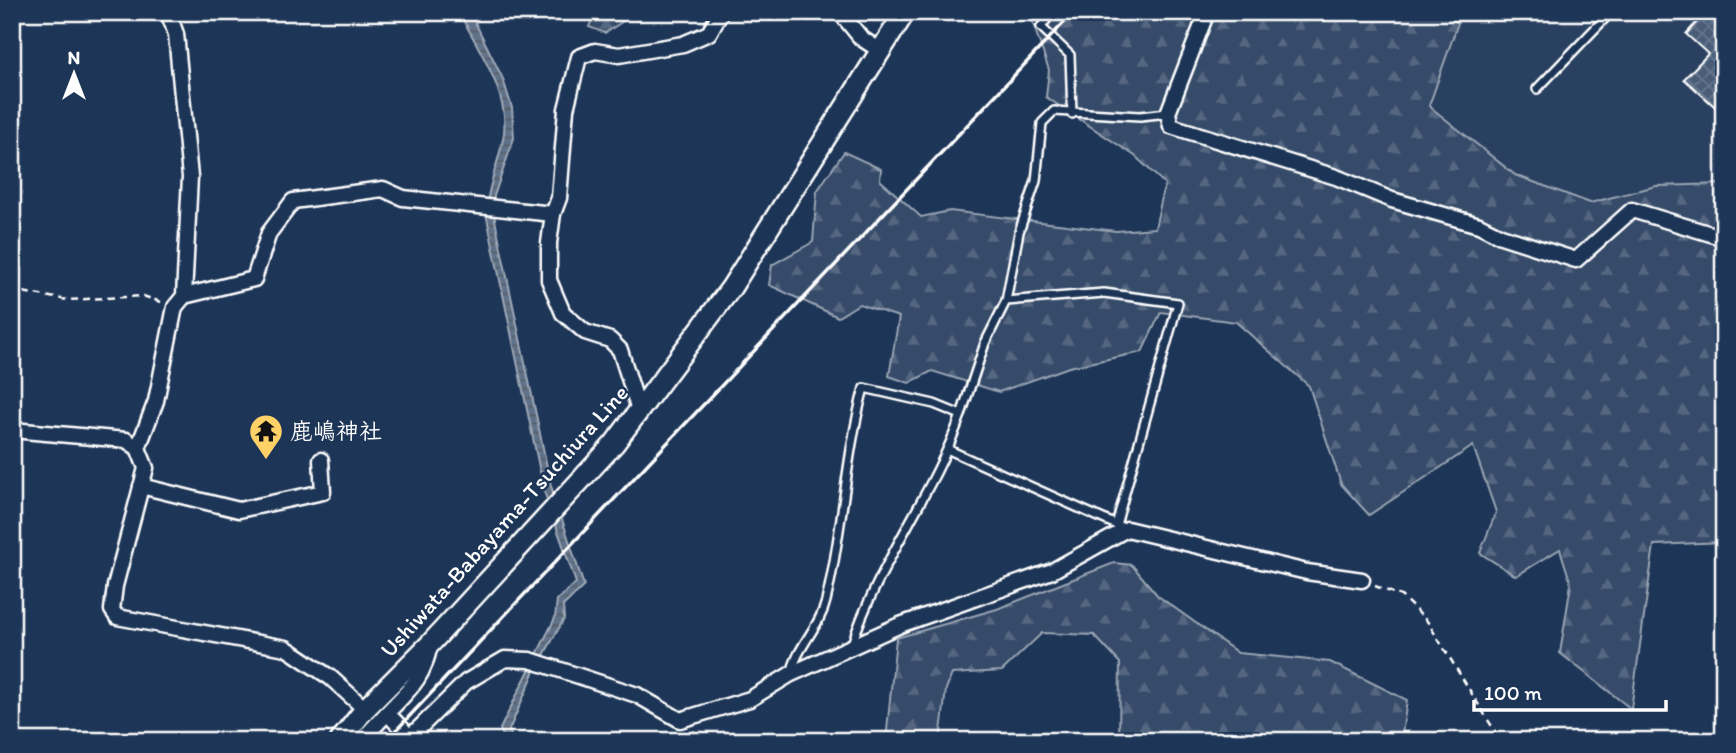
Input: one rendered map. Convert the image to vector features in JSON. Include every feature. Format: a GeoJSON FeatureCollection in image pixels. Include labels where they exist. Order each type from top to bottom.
{"type":"FeatureCollection","features":[{"type":"Feature","properties":{"kind":"main road","name":"Ushiwata-Babayama-Tsuchiura Line"},"geometry":{"type":"LineString","coordinates":[[340,741],[365,709],[430,644],[614,444],[731,288],[905,12]]}},
{"type":"Feature","properties":{"kind":"street"},"geometry":{"type":"LineString","coordinates":[[138,448],[156,401],[179,301],[190,177],[176,34],[168,12]]}},
{"type":"Feature","properties":{"kind":"street"},"geometry":{"type":"LineString","coordinates":[[639,411],[620,350],[610,340],[586,332],[563,313],[549,280],[553,214],[559,198],[566,109],[579,57],[595,51],[619,55],[683,44],[709,33],[721,12]]}},
{"type":"Feature","properties":{"kind":"street"},"geometry":{"type":"LineString","coordinates":[[839,12],[861,38],[879,50]]}},
{"type":"Feature","properties":{"kind":"street"},"geometry":{"type":"LineString","coordinates":[[1207,12],[1168,113],[1171,125],[1336,177],[1392,200],[1479,225],[1501,236],[1564,258],[1576,260],[1632,209],[1724,238]]}},
{"type":"Feature","properties":{"kind":"street"},"geometry":{"type":"LineString","coordinates":[[179,301],[254,279],[269,233],[293,201],[383,189],[403,198],[553,214]]}},
{"type":"Feature","properties":{"kind":"street"},"geometry":{"type":"LineString","coordinates":[[12,430],[126,440],[138,448],[146,468],[115,586],[112,610],[117,617],[286,648],[331,678],[365,709]]}},
{"type":"Feature","properties":{"kind":"street"},"geometry":{"type":"LineString","coordinates":[[141,486],[239,510],[323,492],[321,460]]}},
{"type":"Feature","properties":{"kind":"street"},"geometry":{"type":"LineString","coordinates":[[387,713],[407,738],[466,682],[505,659],[530,660],[637,695],[680,720],[750,699],[791,674],[851,647],[951,605],[1052,571],[1121,527],[1307,572],[1362,580]]}},
{"type":"Feature","properties":{"kind":"street"},"geometry":{"type":"LineString","coordinates":[[361,741],[417,682],[426,668],[430,644]]}},
{"type":"Feature","properties":{"kind":"lane"},"geometry":{"type":"LineString","coordinates":[[1052,12],[1041,27],[1069,55],[1072,114]]}},
{"type":"Feature","properties":{"kind":"lane"},"geometry":{"type":"LineString","coordinates":[[1537,89],[1611,12]]}},
{"type":"Feature","properties":{"kind":"lane"},"geometry":{"type":"LineString","coordinates":[[851,647],[917,507],[949,450],[985,343],[1006,301],[1019,232],[1037,181],[1042,123],[1054,111],[1140,116],[1168,113]]}},
{"type":"Feature","properties":{"kind":"lane"},"geometry":{"type":"LineString","coordinates":[[949,450],[1121,527],[1178,303],[1104,293],[1006,301]]}},
{"type":"Feature","properties":{"kind":"lane"},"geometry":{"type":"LineString","coordinates":[[791,674],[794,657],[825,606],[838,550],[854,425],[864,388],[934,404],[961,415]]}},
{"type":"Feature","properties":{"kind":"path"},"geometry":{"type":"LineString","coordinates":[[12,290],[67,300],[143,296],[179,301]]}},
{"type":"Feature","properties":{"kind":"path"},"geometry":{"type":"LineString","coordinates":[[1362,580],[1401,596],[1427,621],[1501,741]]}},
{"type":"Feature","properties":{"kind":"shaded area"},"geometry":{"type":"Polygon","coordinates":[[[459,12],[470,12],[503,79],[512,108],[514,138],[494,196],[494,215],[551,486],[584,586],[563,606],[564,619],[534,673],[509,730],[513,741],[505,741],[500,729],[555,618],[557,600],[576,583],[544,491],[486,213],[488,194],[503,139],[503,106],[492,73],[459,12]]]}},
{"type":"Feature","properties":{"kind":"shaded area"},"geometry":{"type":"Polygon","coordinates":[[[1207,12],[1724,12],[1724,266],[1192,59],[1207,12]]]}},
{"type":"Feature","properties":{"kind":"green space"},"geometry":{"type":"Polygon","coordinates":[[[595,12],[637,12],[605,33],[589,27],[595,12]]]}},
{"type":"Feature","properties":{"kind":"green space"},"geometry":{"type":"Polygon","coordinates":[[[1029,12],[1441,12],[1458,23],[1429,106],[1515,175],[1590,203],[1656,186],[1724,184],[1724,542],[1654,545],[1631,709],[1560,653],[1571,584],[1560,549],[1516,576],[1480,553],[1496,512],[1473,446],[1369,515],[1341,484],[1309,386],[1236,322],[1161,312],[1142,352],[1069,367],[999,392],[932,371],[909,383],[889,376],[899,317],[859,304],[838,317],[769,285],[772,265],[813,242],[817,191],[844,152],[881,169],[880,180],[921,217],[950,211],[1116,231],[1155,228],[1165,184],[1135,156],[1046,97],[1049,70],[1029,12]]]}},
{"type":"Feature","properties":{"kind":"green space"},"geometry":{"type":"Polygon","coordinates":[[[1114,563],[1132,565],[1158,596],[1238,653],[1330,662],[1407,700],[1401,741],[1119,741],[1120,663],[1094,635],[1042,633],[1002,671],[952,674],[946,689],[940,741],[886,741],[896,638],[997,609],[1114,563]]]}},
{"type":"Feature","properties":{"kind":"building"},"geometry":{"type":"Polygon","coordinates":[[[1706,12],[1724,12],[1724,115],[1684,79],[1708,54],[1686,34],[1706,12]]]}},
{"type":"Feature","properties":{"kind":"railway"},"geometry":{"type":"LineString","coordinates":[[386,741],[1074,12]]}},
{"type":"Feature","properties":{"kind":"place","name":"鹿嶋神社"},"geometry":{"type":"Point","coordinates":[266,461]}}]}
